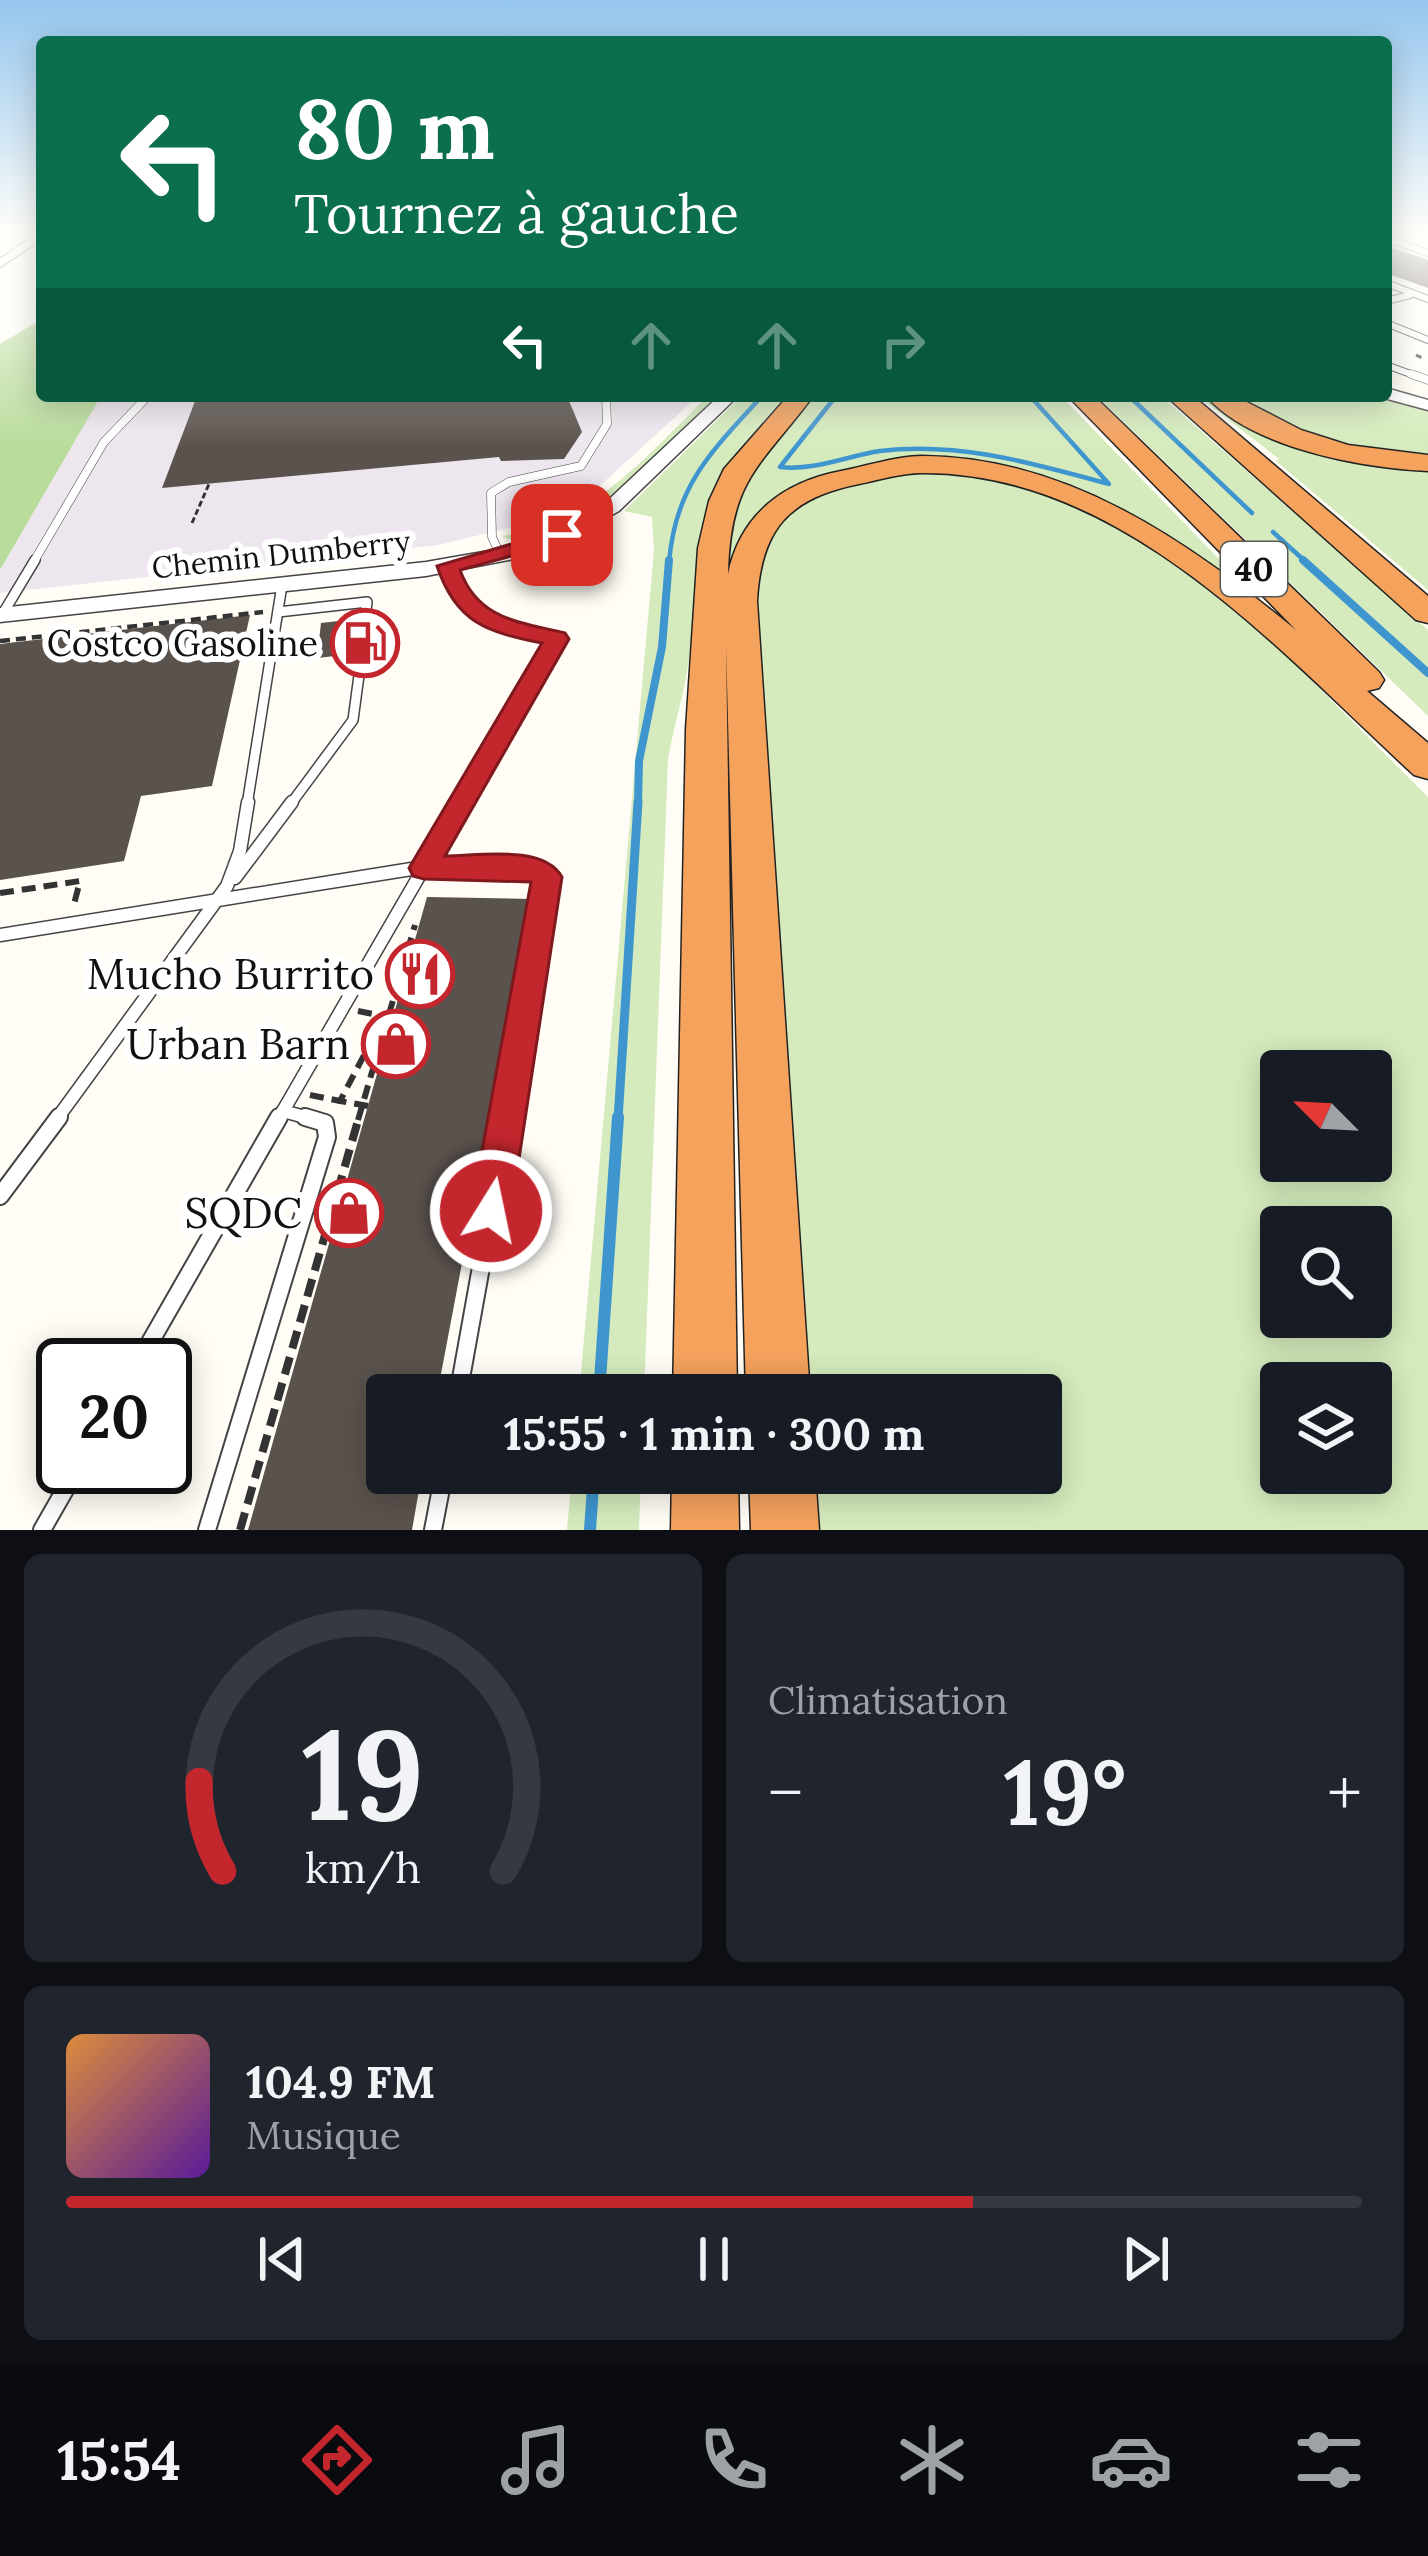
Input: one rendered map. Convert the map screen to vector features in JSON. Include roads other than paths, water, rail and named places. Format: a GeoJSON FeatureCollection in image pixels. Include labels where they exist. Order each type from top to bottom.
{"type":"FeatureCollection","features":[{"type":"Feature","properties":{"kind":"highway"},"geometry":{"type":"LineString","coordinates":[[705,1374],[705,729],[713,548],[723,501],[738,469],[796,402]]}},
{"type":"Feature","properties":{"kind":"highway","name":"40"},"geometry":{"type":"LineString","coordinates":[[1086,402],[1428,742]]}},
{"type":"Feature","properties":{"kind":"highway","name":"40"},"geometry":{"type":"LineString","coordinates":[[1185,402],[1428,613]]}},
{"type":"Feature","properties":{"kind":"highway"},"geometry":{"type":"LineString","coordinates":[[1228,402],[1264,424],[1318,445],[1428,463]]}},
{"type":"Feature","properties":{"kind":"highway"},"geometry":{"type":"LineString","coordinates":[[777,1374],[741,601],[744,557],[771,513],[833,480],[911,466],[998,472],[1067,491],[1154,536],[1207,572],[1428,765]]}},
{"type":"Feature","properties":{"kind":"highway"},"geometry":{"type":"LineString","coordinates":[[705,1494],[705,1530]]}},
{"type":"Feature","properties":{"kind":"highway"},"geometry":{"type":"LineString","coordinates":[[783,1494],[785,1530]]}},
{"type":"Feature","properties":{"kind":"street"},"geometry":{"type":"LineString","coordinates":[[1392,393],[1428,402]]}},
{"type":"Feature","properties":{"kind":"street","name":"Chemin Dumberry"},"geometry":{"type":"LineString","coordinates":[[1,615],[448,566],[501,556],[562,535],[612,507],[723,402]]}},
{"type":"Feature","properties":{"kind":"lane"},"geometry":{"type":"LineString","coordinates":[[1392,325],[1428,340]]}},
{"type":"Feature","properties":{"kind":"lane"},"geometry":{"type":"LineString","coordinates":[[1392,367],[1428,380]]}},
{"type":"Feature","properties":{"kind":"lane"},"geometry":{"type":"LineString","coordinates":[[1,615],[102,446],[142,402]]}},
{"type":"Feature","properties":{"kind":"lane"},"geometry":{"type":"LineString","coordinates":[[501,556],[492,537],[491,494],[509,482],[581,466],[607,424],[606,402]]}},
{"type":"Feature","properties":{"kind":"lane"},"geometry":{"type":"LineString","coordinates":[[153,1338],[557,639],[505,628],[477,614],[458,594],[448,566]]}},
{"type":"Feature","properties":{"kind":"lane"},"geometry":{"type":"LineString","coordinates":[[219,900],[239,851],[282,585]]}},
{"type":"Feature","properties":{"kind":"lane"},"geometry":{"type":"LineString","coordinates":[[278,612],[367,602],[365,618]]}},
{"type":"Feature","properties":{"kind":"lane"},"geometry":{"type":"LineString","coordinates":[[0,1196],[352,720],[362,653]]}},
{"type":"Feature","properties":{"kind":"lane"},"geometry":{"type":"LineString","coordinates":[[0,935],[424,868],[536,869],[547,877],[462,1374]]}},
{"type":"Feature","properties":{"kind":"lane"},"geometry":{"type":"LineString","coordinates":[[207,1530],[327,1137],[325,1124],[283,1111]]}},
{"type":"Feature","properties":{"kind":"lane"},"geometry":{"type":"LineString","coordinates":[[42,1530],[63,1494]]}},
{"type":"Feature","properties":{"kind":"lane"},"geometry":{"type":"LineString","coordinates":[[434,1530],[440,1494]]}},
{"type":"Feature","properties":{"kind":"waterway"},"geometry":{"type":"LineString","coordinates":[[669,563],[688,490],[712,452],[757,402]]}},
{"type":"Feature","properties":{"kind":"waterway"},"geometry":{"type":"LineString","coordinates":[[831,402],[780,467],[818,465],[880,451],[938,449],[996,456],[1109,484],[1035,402]]}},
{"type":"Feature","properties":{"kind":"waterway"},"geometry":{"type":"LineString","coordinates":[[1135,402],[1252,513]]}},
{"type":"Feature","properties":{"kind":"waterway"},"geometry":{"type":"LineString","coordinates":[[1273,532],[1307,563]]}},
{"type":"Feature","properties":{"kind":"waterway"},"geometry":{"type":"LineString","coordinates":[[638,805],[639,761],[662,647],[669,560]]}},
{"type":"Feature","properties":{"kind":"waterway"},"geometry":{"type":"LineString","coordinates":[[1303,560],[1428,673]]}},
{"type":"Feature","properties":{"kind":"waterway"},"geometry":{"type":"LineString","coordinates":[[618,1120],[638,802]]}},
{"type":"Feature","properties":{"kind":"waterway"},"geometry":{"type":"LineString","coordinates":[[600,1374],[618,1117]]}},
{"type":"Feature","properties":{"kind":"waterway"},"geometry":{"type":"LineString","coordinates":[[590,1530],[593,1494]]}},
{"type":"Feature","properties":{"kind":"place","name":"Costco Gasoline"},"geometry":{"type":"Point","coordinates":[365,643]}},
{"type":"Feature","properties":{"kind":"place","name":"Mucho Burrito"},"geometry":{"type":"Point","coordinates":[420,974]}},
{"type":"Feature","properties":{"kind":"place","name":"Urban Barn"},"geometry":{"type":"Point","coordinates":[396,1044]}},
{"type":"Feature","properties":{"kind":"place","name":"SQDC"},"geometry":{"type":"Point","coordinates":[349,1213]}}]}
